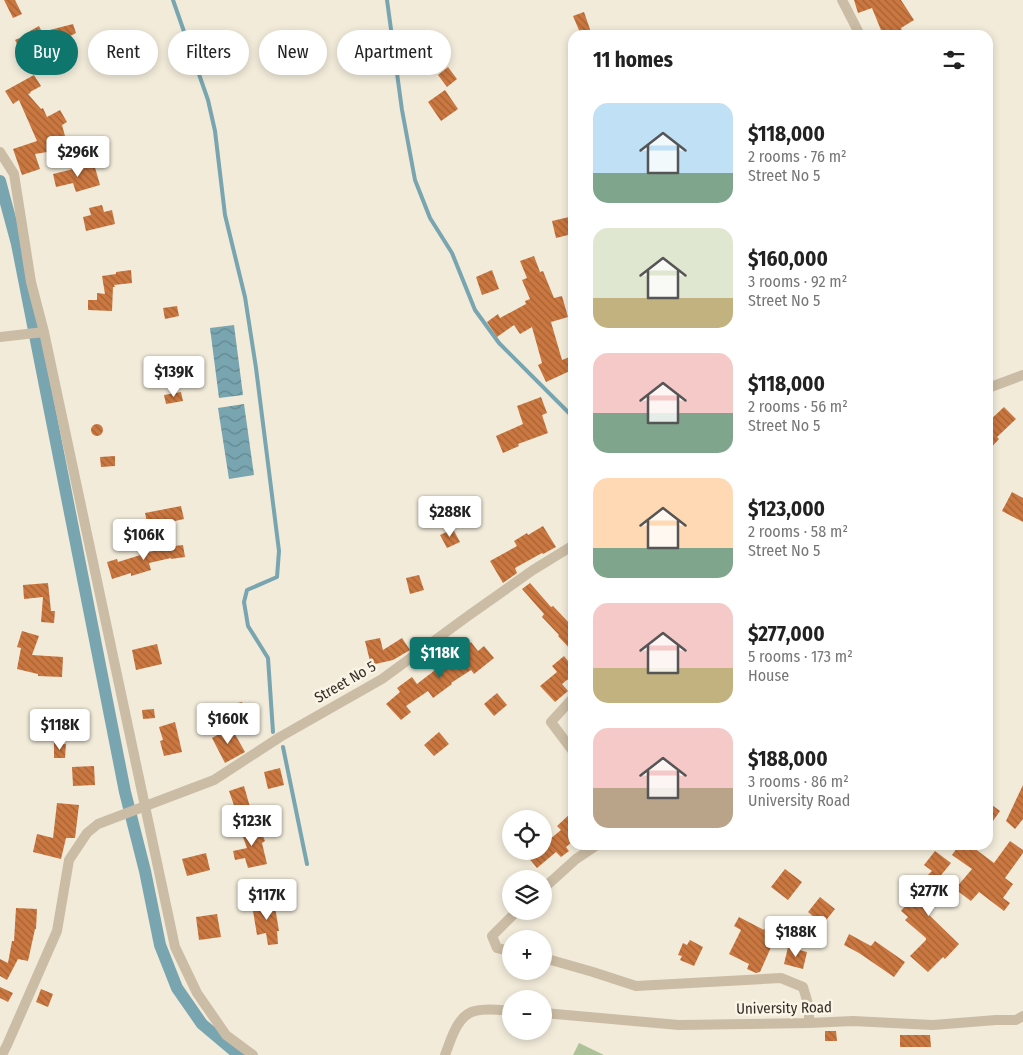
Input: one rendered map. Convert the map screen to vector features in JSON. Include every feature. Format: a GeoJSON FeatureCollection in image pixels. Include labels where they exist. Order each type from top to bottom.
{"type":"FeatureCollection","features":[{"type":"Feature","properties":{"kind":"street"},"geometry":{"type":"LineString","coordinates":[[842,0],[857,30]]}},
{"type":"Feature","properties":{"kind":"street"},"geometry":{"type":"LineString","coordinates":[[0,152],[14,174],[31,282],[141,808],[175,947],[197,992],[226,1035],[253,1055]]}},
{"type":"Feature","properties":{"kind":"street"},"geometry":{"type":"LineString","coordinates":[[0,337],[42,332]]}},
{"type":"Feature","properties":{"kind":"street"},"geometry":{"type":"LineString","coordinates":[[993,386],[1023,375]]}},
{"type":"Feature","properties":{"kind":"street","name":"Street No 5"},"geometry":{"type":"LineString","coordinates":[[2,1055],[57,931],[69,860],[87,833],[98,824],[214,780],[280,737],[382,679],[484,604],[568,548]]}},
{"type":"Feature","properties":{"kind":"street"},"geometry":{"type":"LineString","coordinates":[[568,703],[551,722],[568,745]]}},
{"type":"Feature","properties":{"kind":"street"},"geometry":{"type":"LineString","coordinates":[[552,881],[576,859],[590,850]]}},
{"type":"Feature","properties":{"kind":"street"},"geometry":{"type":"LineString","coordinates":[[502,949],[497,948],[492,936],[508,920]]}},
{"type":"Feature","properties":{"kind":"street"},"geometry":{"type":"LineString","coordinates":[[552,960],[636,986],[781,978],[803,987],[810,1007],[809,1023]]}},
{"type":"Feature","properties":{"kind":"street"},"geometry":{"type":"LineString","coordinates":[[445,1055],[454,1032],[461,1021],[469,1014],[484,1010],[502,1011]]}},
{"type":"Feature","properties":{"kind":"street","name":"University Road"},"geometry":{"type":"LineString","coordinates":[[552,1014],[679,1025],[868,1022],[933,1025],[1016,1020],[1023,1016]]}},
{"type":"Feature","properties":{"kind":"green space"},"geometry":{"type":"Polygon","coordinates":[[[579,1043],[604,1055],[573,1055],[579,1043]]]}},
{"type":"Feature","properties":{"kind":"water"},"geometry":{"type":"Polygon","coordinates":[[[234,325],[243,395],[219,398],[210,328],[234,325]]]}},
{"type":"Feature","properties":{"kind":"water"},"geometry":{"type":"Polygon","coordinates":[[[244,404],[254,475],[229,479],[218,408],[244,404]]]}},
{"type":"Feature","properties":{"kind":"building"},"geometry":{"type":"Polygon","coordinates":[[[4,0],[15,0],[22,14],[13,18],[4,0]]]}},
{"type":"Feature","properties":{"kind":"building"},"geometry":{"type":"Polygon","coordinates":[[[854,0],[901,0],[914,20],[901,28],[902,30],[881,30],[872,8],[858,13],[854,0]]]}},
{"type":"Feature","properties":{"kind":"building"},"geometry":{"type":"Polygon","coordinates":[[[584,12],[590,30],[579,30],[573,16],[584,12]]]}},
{"type":"Feature","properties":{"kind":"building"},"geometry":{"type":"Polygon","coordinates":[[[73,24],[75,30],[50,30],[73,24]]]}},
{"type":"Feature","properties":{"kind":"building"},"geometry":{"type":"Polygon","coordinates":[[[39,26],[41,30],[32,30],[39,26]]]}},
{"type":"Feature","properties":{"kind":"building"},"geometry":{"type":"Polygon","coordinates":[[[451,71],[457,79],[447,87],[438,75],[451,75],[451,71]]]}},
{"type":"Feature","properties":{"kind":"building"},"geometry":{"type":"Polygon","coordinates":[[[34,75],[41,86],[28,94],[41,109],[43,108],[47,117],[60,110],[67,122],[62,125],[65,136],[63,137],[65,149],[35,154],[40,169],[22,175],[13,149],[37,141],[19,100],[13,104],[5,91],[34,75]]]}},
{"type":"Feature","properties":{"kind":"building"},"geometry":{"type":"Polygon","coordinates":[[[445,90],[458,109],[441,121],[428,102],[445,90]]]}},
{"type":"Feature","properties":{"kind":"building"},"geometry":{"type":"Polygon","coordinates":[[[94,164],[100,185],[76,192],[73,183],[56,187],[53,174],[94,164]]]}},
{"type":"Feature","properties":{"kind":"building"},"geometry":{"type":"Polygon","coordinates":[[[102,205],[104,212],[112,210],[115,224],[86,231],[83,217],[91,215],[89,208],[102,205]]]}},
{"type":"Feature","properties":{"kind":"building"},"geometry":{"type":"Polygon","coordinates":[[[568,217],[568,235],[556,238],[552,221],[568,217]]]}},
{"type":"Feature","properties":{"kind":"building"},"geometry":{"type":"Polygon","coordinates":[[[534,256],[540,272],[543,271],[554,298],[562,296],[568,317],[551,322],[562,360],[568,358],[568,372],[546,382],[538,365],[542,363],[532,327],[520,334],[514,325],[497,337],[487,322],[498,314],[500,318],[526,304],[525,301],[530,299],[522,280],[527,278],[520,261],[534,256]]]}},
{"type":"Feature","properties":{"kind":"building"},"geometry":{"type":"Polygon","coordinates":[[[131,270],[132,283],[114,285],[115,287],[113,287],[112,311],[88,310],[88,300],[97,300],[97,293],[105,294],[102,276],[131,270]]]}},
{"type":"Feature","properties":{"kind":"building"},"geometry":{"type":"Polygon","coordinates":[[[492,270],[499,289],[482,295],[476,277],[492,270]]]}},
{"type":"Feature","properties":{"kind":"building"},"geometry":{"type":"Polygon","coordinates":[[[177,306],[179,316],[165,319],[163,308],[177,306]]]}},
{"type":"Feature","properties":{"kind":"building"},"geometry":{"type":"Polygon","coordinates":[[[181,392],[183,401],[166,404],[164,395],[181,392]]]}},
{"type":"Feature","properties":{"kind":"building"},"geometry":{"type":"Polygon","coordinates":[[[541,397],[547,413],[542,415],[548,433],[518,444],[519,446],[503,453],[496,436],[523,424],[517,406],[541,397]]]}},
{"type":"Feature","properties":{"kind":"building"},"geometry":{"type":"Polygon","coordinates":[[[1004,407],[1016,419],[997,437],[999,439],[993,446],[993,417],[1004,407]]]}},
{"type":"Feature","properties":{"kind":"building"},"geometry":{"type":"Polygon","coordinates":[[[95,424],[99,424],[103,430],[99,436],[95,436],[91,432],[91,428],[95,424]]]}},
{"type":"Feature","properties":{"kind":"building"},"geometry":{"type":"Polygon","coordinates":[[[115,456],[115,466],[101,467],[100,457],[115,456]]]}},
{"type":"Feature","properties":{"kind":"building"},"geometry":{"type":"Polygon","coordinates":[[[1012,492],[1023,498],[1023,522],[1002,511],[1012,492]]]}},
{"type":"Feature","properties":{"kind":"building"},"geometry":{"type":"Polygon","coordinates":[[[181,506],[184,519],[148,527],[145,513],[181,506]]]}},
{"type":"Feature","properties":{"kind":"building"},"geometry":{"type":"Polygon","coordinates":[[[543,526],[556,547],[515,568],[517,573],[503,583],[490,561],[517,546],[514,541],[543,526]]]}},
{"type":"Feature","properties":{"kind":"building"},"geometry":{"type":"Polygon","coordinates":[[[453,529],[460,542],[447,548],[440,535],[453,529]]]}},
{"type":"Feature","properties":{"kind":"building"},"geometry":{"type":"Polygon","coordinates":[[[183,545],[185,557],[149,563],[151,570],[131,576],[131,573],[112,579],[107,562],[117,559],[118,562],[166,547],[183,545]]]}},
{"type":"Feature","properties":{"kind":"building"},"geometry":{"type":"Polygon","coordinates":[[[419,575],[424,590],[410,594],[406,578],[419,575]]]}},
{"type":"Feature","properties":{"kind":"building"},"geometry":{"type":"Polygon","coordinates":[[[48,583],[51,611],[55,611],[54,623],[41,622],[43,597],[24,599],[23,585],[48,583]]]}},
{"type":"Feature","properties":{"kind":"building"},"geometry":{"type":"Polygon","coordinates":[[[530,583],[551,607],[553,606],[568,622],[568,647],[542,617],[544,614],[522,589],[530,583]]]}},
{"type":"Feature","properties":{"kind":"building"},"geometry":{"type":"Polygon","coordinates":[[[22,631],[39,636],[32,655],[63,657],[62,677],[38,676],[38,674],[17,669],[21,648],[17,647],[22,631]]]}},
{"type":"Feature","properties":{"kind":"building"},"geometry":{"type":"Polygon","coordinates":[[[380,638],[383,650],[402,638],[410,650],[393,660],[371,665],[365,641],[380,638]]]}},
{"type":"Feature","properties":{"kind":"building"},"geometry":{"type":"Polygon","coordinates":[[[471,642],[478,651],[484,646],[494,658],[474,674],[471,670],[451,683],[433,698],[428,691],[406,706],[411,712],[401,720],[386,704],[400,692],[397,688],[412,677],[417,684],[439,667],[440,669],[459,656],[458,654],[471,642]]]}},
{"type":"Feature","properties":{"kind":"building"},"geometry":{"type":"Polygon","coordinates":[[[157,644],[162,664],[136,670],[132,650],[157,644]]]}},
{"type":"Feature","properties":{"kind":"building"},"geometry":{"type":"Polygon","coordinates":[[[564,656],[568,661],[568,679],[562,684],[568,691],[555,702],[540,686],[557,672],[552,666],[564,656]]]}},
{"type":"Feature","properties":{"kind":"building"},"geometry":{"type":"Polygon","coordinates":[[[497,693],[507,705],[494,716],[484,704],[497,693]]]}},
{"type":"Feature","properties":{"kind":"building"},"geometry":{"type":"Polygon","coordinates":[[[242,702],[246,720],[229,724],[225,706],[242,702]]]}},
{"type":"Feature","properties":{"kind":"building"},"geometry":{"type":"Polygon","coordinates":[[[154,709],[155,718],[143,719],[142,710],[154,709]]]}},
{"type":"Feature","properties":{"kind":"building"},"geometry":{"type":"Polygon","coordinates":[[[175,722],[182,752],[164,756],[160,741],[163,740],[159,727],[175,722]]]}},
{"type":"Feature","properties":{"kind":"building"},"geometry":{"type":"Polygon","coordinates":[[[231,727],[245,752],[225,763],[212,738],[231,727]]]}},
{"type":"Feature","properties":{"kind":"building"},"geometry":{"type":"Polygon","coordinates":[[[439,732],[449,744],[434,756],[424,745],[439,732]]]}},
{"type":"Feature","properties":{"kind":"building"},"geometry":{"type":"Polygon","coordinates":[[[54,743],[66,744],[65,758],[54,758],[54,743]]]}},
{"type":"Feature","properties":{"kind":"building"},"geometry":{"type":"Polygon","coordinates":[[[94,766],[95,785],[73,786],[72,767],[94,766]]]}},
{"type":"Feature","properties":{"kind":"building"},"geometry":{"type":"Polygon","coordinates":[[[280,768],[284,785],[268,789],[264,772],[280,768]]]}},
{"type":"Feature","properties":{"kind":"building"},"geometry":{"type":"Polygon","coordinates":[[[1023,785],[1023,819],[1015,829],[1006,821],[1023,785]]]}},
{"type":"Feature","properties":{"kind":"building"},"geometry":{"type":"Polygon","coordinates":[[[244,786],[250,807],[236,811],[229,791],[244,786]]]}},
{"type":"Feature","properties":{"kind":"building"},"geometry":{"type":"Polygon","coordinates":[[[57,803],[79,805],[75,838],[66,838],[61,859],[33,852],[37,834],[53,838],[57,803]]]}},
{"type":"Feature","properties":{"kind":"building"},"geometry":{"type":"Polygon","coordinates":[[[993,806],[1000,811],[993,821],[993,806]]]}},
{"type":"Feature","properties":{"kind":"building"},"geometry":{"type":"Polygon","coordinates":[[[568,816],[568,845],[566,847],[569,851],[561,857],[556,852],[552,855],[552,837],[561,830],[557,826],[568,816]]]}},
{"type":"Feature","properties":{"kind":"building"},"geometry":{"type":"Polygon","coordinates":[[[258,823],[265,841],[262,843],[267,864],[248,868],[245,858],[235,860],[233,851],[247,848],[240,829],[258,823]]]}},
{"type":"Feature","properties":{"kind":"building"},"geometry":{"type":"Polygon","coordinates":[[[1010,841],[1023,850],[1023,853],[1005,878],[1013,884],[1003,898],[1010,903],[1004,911],[979,892],[971,901],[955,889],[972,869],[952,855],[956,850],[977,850],[994,863],[1010,841]]]}},
{"type":"Feature","properties":{"kind":"building"},"geometry":{"type":"Polygon","coordinates":[[[935,851],[951,863],[928,891],[940,901],[928,914],[959,944],[945,959],[943,957],[928,972],[910,956],[926,938],[905,920],[908,917],[901,911],[911,899],[907,895],[932,871],[924,865],[935,851]]]}},
{"type":"Feature","properties":{"kind":"building"},"geometry":{"type":"Polygon","coordinates":[[[206,853],[210,870],[187,876],[182,859],[206,853]]]}},
{"type":"Feature","properties":{"kind":"building"},"geometry":{"type":"Polygon","coordinates":[[[530,860],[546,860],[537,868],[530,860]]]}},
{"type":"Feature","properties":{"kind":"building"},"geometry":{"type":"Polygon","coordinates":[[[785,869],[802,882],[788,900],[771,887],[785,869]]]}},
{"type":"Feature","properties":{"kind":"building"},"geometry":{"type":"Polygon","coordinates":[[[820,897],[835,909],[823,924],[808,912],[820,897]]]}},
{"type":"Feature","properties":{"kind":"building"},"geometry":{"type":"Polygon","coordinates":[[[274,901],[279,931],[277,931],[278,944],[268,945],[266,933],[257,935],[252,905],[274,901]]]}},
{"type":"Feature","properties":{"kind":"building"},"geometry":{"type":"Polygon","coordinates":[[[16,908],[37,909],[36,929],[28,961],[18,959],[7,980],[0,976],[0,959],[8,963],[12,941],[14,941],[16,908]]]}},
{"type":"Feature","properties":{"kind":"building"},"geometry":{"type":"Polygon","coordinates":[[[217,914],[221,937],[199,940],[196,917],[217,914]]]}},
{"type":"Feature","properties":{"kind":"building"},"geometry":{"type":"Polygon","coordinates":[[[739,917],[764,930],[769,921],[780,927],[760,972],[756,973],[747,969],[749,964],[729,954],[741,930],[734,926],[739,917]]]}},
{"type":"Feature","properties":{"kind":"building"},"geometry":{"type":"Polygon","coordinates":[[[849,934],[871,946],[875,941],[905,962],[894,977],[844,945],[849,934]]]}},
{"type":"Feature","properties":{"kind":"building"},"geometry":{"type":"Polygon","coordinates":[[[690,940],[703,947],[694,966],[680,960],[682,956],[678,955],[683,943],[687,945],[690,940]]]}},
{"type":"Feature","properties":{"kind":"building"},"geometry":{"type":"Polygon","coordinates":[[[788,947],[807,952],[803,969],[784,964],[788,947]]]}},
{"type":"Feature","properties":{"kind":"building"},"geometry":{"type":"Polygon","coordinates":[[[0,987],[13,993],[8,1002],[0,998],[0,987]]]}},
{"type":"Feature","properties":{"kind":"building"},"geometry":{"type":"Polygon","coordinates":[[[41,989],[53,994],[48,1007],[36,1002],[41,989]]]}},
{"type":"Feature","properties":{"kind":"building"},"geometry":{"type":"Polygon","coordinates":[[[825,1031],[836,1031],[837,1041],[825,1041],[825,1031]]]}},
{"type":"Feature","properties":{"kind":"building"},"geometry":{"type":"Polygon","coordinates":[[[900,1035],[930,1035],[931,1047],[900,1047],[900,1035]]]}},
{"type":"Feature","properties":{"kind":"waterway"},"geometry":{"type":"LineString","coordinates":[[173,0],[208,100],[215,131],[225,215],[245,297],[256,368],[279,551],[277,577],[247,590],[244,602],[248,626],[268,658],[273,732]]}},
{"type":"Feature","properties":{"kind":"waterway"},"geometry":{"type":"LineString","coordinates":[[387,0],[402,110],[415,180],[430,218],[452,253],[475,310],[499,343],[568,412]]}},
{"type":"Feature","properties":{"kind":"waterway"},"geometry":{"type":"LineString","coordinates":[[0,181],[17,244],[125,792],[145,871],[160,945],[177,988],[202,1024],[239,1055]]}},
{"type":"Feature","properties":{"kind":"waterway"},"geometry":{"type":"LineString","coordinates":[[283,747],[307,864]]}}]}
